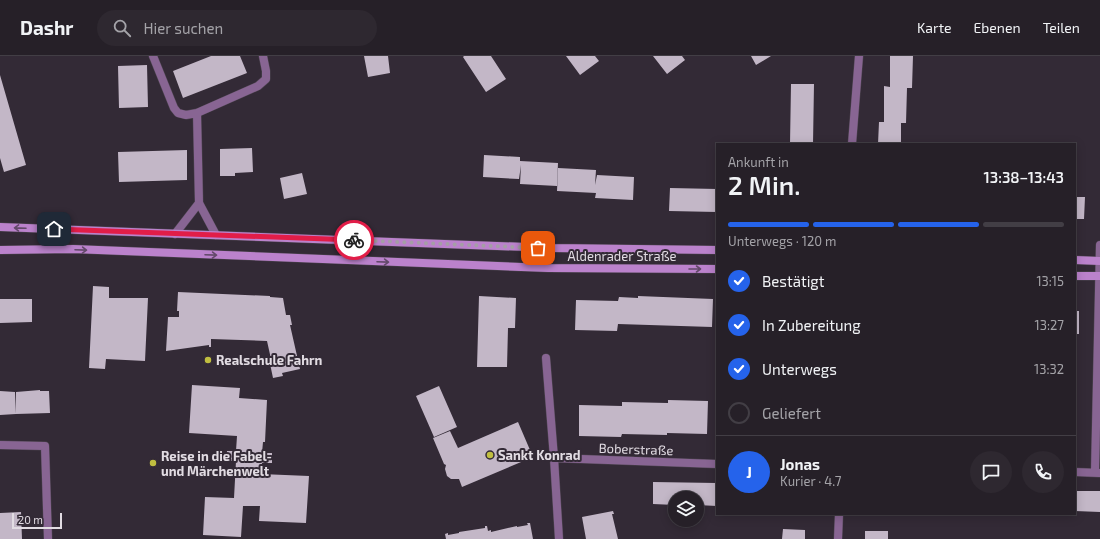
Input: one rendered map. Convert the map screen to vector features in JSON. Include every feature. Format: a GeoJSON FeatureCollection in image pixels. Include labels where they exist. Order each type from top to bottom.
{"type":"FeatureCollection","features":[{"type":"Feature","properties":{"kind":"street"},"geometry":{"type":"LineString","coordinates":[[153,56],[174,108],[178,114],[186,115],[197,113],[262,83],[266,79],[263,56]]}},
{"type":"Feature","properties":{"kind":"street"},"geometry":{"type":"LineString","coordinates":[[852,143],[859,56]]}},
{"type":"Feature","properties":{"kind":"street"},"geometry":{"type":"LineString","coordinates":[[197,113],[199,203],[216,235]]}},
{"type":"Feature","properties":{"kind":"street"},"geometry":{"type":"LineString","coordinates":[[175,234],[199,203]]}},
{"type":"Feature","properties":{"kind":"street","name":"Aldenrader Straße"},"geometry":{"type":"LineString","coordinates":[[0,228],[552,248],[716,250]]}},
{"type":"Feature","properties":{"kind":"street"},"geometry":{"type":"LineString","coordinates":[[1076,472],[1097,472],[1100,245]]}},
{"type":"Feature","properties":{"kind":"street","name":"Aldenrader Straße"},"geometry":{"type":"LineString","coordinates":[[0,250],[73,249],[548,268],[716,269]]}},
{"type":"Feature","properties":{"kind":"street"},"geometry":{"type":"LineString","coordinates":[[1076,260],[1100,261]]}},
{"type":"Feature","properties":{"kind":"street"},"geometry":{"type":"LineString","coordinates":[[1076,276],[1100,276]]}},
{"type":"Feature","properties":{"kind":"street"},"geometry":{"type":"LineString","coordinates":[[546,358],[559,539]]}},
{"type":"Feature","properties":{"kind":"street"},"geometry":{"type":"LineString","coordinates":[[0,446],[45,446],[48,539]]}},
{"type":"Feature","properties":{"kind":"street","name":"Boberstraße"},"geometry":{"type":"LineString","coordinates":[[554,458],[716,464]]}},
{"type":"Feature","properties":{"kind":"street"},"geometry":{"type":"LineString","coordinates":[[838,539],[839,515]]}},
{"type":"Feature","properties":{"kind":"building"},"geometry":{"type":"Polygon","coordinates":[[[211,56],[240,56],[247,73],[183,98],[173,71],[211,56]]]}},
{"type":"Feature","properties":{"kind":"building"},"geometry":{"type":"Polygon","coordinates":[[[364,56],[388,56],[390,73],[368,77],[364,56]]]}},
{"type":"Feature","properties":{"kind":"building"},"geometry":{"type":"Polygon","coordinates":[[[491,56],[506,79],[486,92],[463,57],[491,56]]]}},
{"type":"Feature","properties":{"kind":"building"},"geometry":{"type":"Polygon","coordinates":[[[566,56],[595,56],[599,61],[580,75],[566,56]]]}},
{"type":"Feature","properties":{"kind":"building"},"geometry":{"type":"Polygon","coordinates":[[[653,56],[682,56],[685,60],[667,74],[653,56]]]}},
{"type":"Feature","properties":{"kind":"building"},"geometry":{"type":"Polygon","coordinates":[[[751,56],[771,56],[756,65],[751,56]]]}},
{"type":"Feature","properties":{"kind":"building"},"geometry":{"type":"Polygon","coordinates":[[[890,56],[913,56],[912,88],[907,88],[906,123],[901,123],[901,143],[878,143],[879,122],[884,122],[884,86],[890,87],[890,56]]]}},
{"type":"Feature","properties":{"kind":"building"},"geometry":{"type":"Polygon","coordinates":[[[147,65],[148,107],[119,108],[118,66],[147,65]]]}},
{"type":"Feature","properties":{"kind":"building"},"geometry":{"type":"Polygon","coordinates":[[[0,75],[26,165],[4,172],[0,158],[0,75]]]}},
{"type":"Feature","properties":{"kind":"building"},"geometry":{"type":"Polygon","coordinates":[[[791,84],[814,84],[813,143],[790,143],[791,84]]]}},
{"type":"Feature","properties":{"kind":"building"},"geometry":{"type":"Polygon","coordinates":[[[252,148],[253,172],[235,173],[235,176],[220,176],[220,149],[252,148]]]}},
{"type":"Feature","properties":{"kind":"building"},"geometry":{"type":"Polygon","coordinates":[[[187,150],[187,180],[119,182],[118,152],[187,150]]]}},
{"type":"Feature","properties":{"kind":"building"},"geometry":{"type":"Polygon","coordinates":[[[484,155],[520,157],[520,161],[558,163],[557,186],[520,184],[521,165],[519,179],[483,177],[484,155]]]}},
{"type":"Feature","properties":{"kind":"building"},"geometry":{"type":"Polygon","coordinates":[[[558,168],[596,170],[595,185],[597,175],[634,177],[633,200],[595,198],[596,193],[557,191],[558,168]]]}},
{"type":"Feature","properties":{"kind":"building"},"geometry":{"type":"Polygon","coordinates":[[[302,173],[307,194],[284,199],[280,178],[302,173]]]}},
{"type":"Feature","properties":{"kind":"building"},"geometry":{"type":"Polygon","coordinates":[[[670,188],[716,189],[716,212],[669,211],[670,188]]]}},
{"type":"Feature","properties":{"kind":"building"},"geometry":{"type":"Polygon","coordinates":[[[1076,197],[1085,197],[1084,219],[1076,219],[1076,197]]]}},
{"type":"Feature","properties":{"kind":"building"},"geometry":{"type":"Polygon","coordinates":[[[93,286],[109,287],[109,298],[148,298],[145,361],[106,359],[105,369],[89,368],[93,286]]]}},
{"type":"Feature","properties":{"kind":"building"},"geometry":{"type":"Polygon","coordinates":[[[178,292],[270,296],[283,298],[286,315],[290,315],[292,325],[290,325],[300,369],[282,373],[283,376],[273,378],[267,341],[211,339],[211,347],[209,347],[209,345],[166,351],[168,317],[179,317],[179,311],[177,311],[178,292]]]}},
{"type":"Feature","properties":{"kind":"building"},"geometry":{"type":"Polygon","coordinates":[[[479,296],[516,298],[515,328],[508,328],[507,367],[477,367],[479,296]]]}},
{"type":"Feature","properties":{"kind":"building"},"geometry":{"type":"Polygon","coordinates":[[[638,296],[713,299],[712,327],[618,324],[617,331],[575,330],[576,300],[618,301],[619,297],[638,298],[638,296]]]}},
{"type":"Feature","properties":{"kind":"building"},"geometry":{"type":"Polygon","coordinates":[[[0,299],[32,299],[32,322],[0,323],[0,299]]]}},
{"type":"Feature","properties":{"kind":"building"},"geometry":{"type":"Polygon","coordinates":[[[1076,311],[1079,311],[1079,334],[1076,334],[1076,311]]]}},
{"type":"Feature","properties":{"kind":"building"},"geometry":{"type":"Polygon","coordinates":[[[192,385],[240,388],[239,398],[267,400],[265,442],[263,442],[262,453],[272,453],[272,463],[262,463],[261,474],[309,476],[306,523],[259,521],[260,506],[243,506],[241,537],[203,535],[205,497],[234,498],[236,461],[226,461],[227,451],[236,451],[237,436],[189,433],[192,385]]]}},
{"type":"Feature","properties":{"kind":"building"},"geometry":{"type":"Polygon","coordinates":[[[439,386],[457,427],[434,437],[416,396],[439,386]]]}},
{"type":"Feature","properties":{"kind":"building"},"geometry":{"type":"Polygon","coordinates":[[[40,390],[49,391],[50,413],[16,414],[16,392],[40,390]]]}},
{"type":"Feature","properties":{"kind":"building"},"geometry":{"type":"Polygon","coordinates":[[[0,391],[15,392],[16,414],[0,415],[0,391]]]}},
{"type":"Feature","properties":{"kind":"building"},"geometry":{"type":"Polygon","coordinates":[[[668,400],[708,401],[707,434],[622,434],[621,437],[579,436],[579,405],[622,406],[622,402],[668,403],[668,400]]]}},
{"type":"Feature","properties":{"kind":"building","name":"Sankt Konrad"},"geometry":{"type":"Polygon","coordinates":[[[518,422],[533,457],[462,487],[459,479],[451,479],[447,476],[445,469],[446,465],[444,464],[433,438],[450,431],[458,448],[518,422]]]}},
{"type":"Feature","properties":{"kind":"building"},"geometry":{"type":"Polygon","coordinates":[[[653,482],[716,483],[716,506],[704,505],[704,491],[668,491],[668,505],[653,504],[653,482]]]}},
{"type":"Feature","properties":{"kind":"building"},"geometry":{"type":"Polygon","coordinates":[[[1076,491],[1100,491],[1100,512],[1076,511],[1076,491]]]}},
{"type":"Feature","properties":{"kind":"building"},"geometry":{"type":"Polygon","coordinates":[[[613,511],[614,514],[612,514],[618,539],[586,539],[582,517],[613,511]]]}},
{"type":"Feature","properties":{"kind":"building"},"geometry":{"type":"Polygon","coordinates":[[[21,512],[22,539],[0,539],[0,513],[21,512]]]}},
{"type":"Feature","properties":{"kind":"building"},"geometry":{"type":"Polygon","coordinates":[[[527,523],[530,523],[533,539],[446,539],[445,534],[448,533],[448,535],[485,528],[485,526],[487,526],[488,531],[491,530],[491,532],[528,525],[527,523]]]}},
{"type":"Feature","properties":{"kind":"building"},"geometry":{"type":"Polygon","coordinates":[[[783,529],[805,530],[805,539],[782,539],[783,529]]]}},
{"type":"Feature","properties":{"kind":"building"},"geometry":{"type":"Polygon","coordinates":[[[865,531],[888,531],[888,539],[865,539],[865,531]]]}},
{"type":"Feature","properties":{"kind":"way so far"},"geometry":{"type":"LineString","coordinates":[[354,240],[538,248]]}},
{"type":"Feature","properties":{"kind":"place","name":"Realschule Fahrn"},"geometry":{"type":"Point","coordinates":[208,360]}},
{"type":"Feature","properties":{"kind":"place","name":"Sankt Konrad"},"geometry":{"type":"Point","coordinates":[490,455]}},
{"type":"Feature","properties":{"kind":"place","name":"Reise in die Fabel- und Märchenwelt"},"geometry":{"type":"Point","coordinates":[153,463]}},
{"type":"Feature","properties":{"kind":"route"},"geometry":{"type":"LineString","coordinates":[[54,229],[354,240]]}}]}
